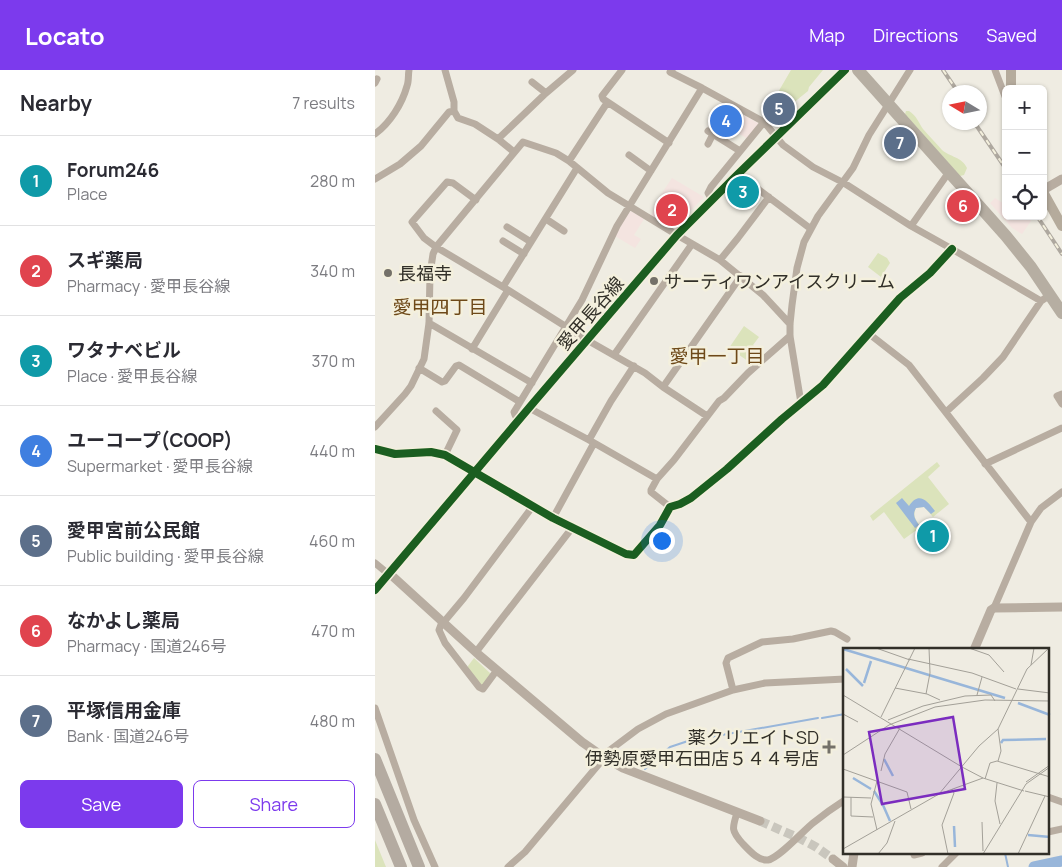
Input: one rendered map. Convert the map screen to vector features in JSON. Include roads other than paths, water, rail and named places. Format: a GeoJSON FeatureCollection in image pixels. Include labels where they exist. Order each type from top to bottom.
{"type":"FeatureCollection","features":[{"type":"Feature","properties":{"kind":"highway"},"geometry":{"type":"LineString","coordinates":[[858,70],[1005,236],[1031,267],[1045,298],[1062,313]]}},
{"type":"Feature","properties":{"kind":"highway"},"geometry":{"type":"LineString","coordinates":[[375,759],[419,867]]}},
{"type":"Feature","properties":{"kind":"highway"},"geometry":{"type":"LineString","coordinates":[[375,804],[401,867]]}},
{"type":"Feature","properties":{"kind":"main road"},"geometry":{"type":"LineString","coordinates":[[1011,70],[1011,85]]}},
{"type":"Feature","properties":{"kind":"main road"},"geometry":{"type":"LineString","coordinates":[[1047,198],[1062,226]]}},
{"type":"Feature","properties":{"kind":"street"},"geometry":{"type":"LineString","coordinates":[[375,134],[388,121],[396,109],[407,85],[409,70]]}},
{"type":"Feature","properties":{"kind":"street"},"geometry":{"type":"LineString","coordinates":[[498,140],[546,93],[573,70]]}},
{"type":"Feature","properties":{"kind":"street"},"geometry":{"type":"LineString","coordinates":[[622,70],[602,96],[603,99],[669,143]]}},
{"type":"Feature","properties":{"kind":"street","name":"愛甲長谷線"},"geometry":{"type":"LineString","coordinates":[[375,590],[677,235],[845,70]]}},
{"type":"Feature","properties":{"kind":"street"},"geometry":{"type":"LineString","coordinates":[[801,403],[790,336],[790,324],[797,268],[804,242],[818,216],[844,183],[869,135],[910,70]]}},
{"type":"Feature","properties":{"kind":"street"},"geometry":{"type":"LineString","coordinates":[[995,70],[1002,88]]}},
{"type":"Feature","properties":{"kind":"street"},"geometry":{"type":"LineString","coordinates":[[448,71],[454,111],[458,118],[475,124],[514,152]]}},
{"type":"Feature","properties":{"kind":"street"},"geometry":{"type":"LineString","coordinates":[[669,71],[764,122],[783,145],[813,167],[844,183],[911,226],[1045,298],[1003,357],[946,412]]}},
{"type":"Feature","properties":{"kind":"street"},"geometry":{"type":"LineString","coordinates":[[532,82],[546,93]]}},
{"type":"Feature","properties":{"kind":"street"},"geometry":{"type":"LineString","coordinates":[[518,420],[514,412],[582,300],[617,226],[702,88]]}},
{"type":"Feature","properties":{"kind":"street"},"geometry":{"type":"LineString","coordinates":[[569,161],[607,102]]}},
{"type":"Feature","properties":{"kind":"street"},"geometry":{"type":"LineString","coordinates":[[375,179],[400,164],[421,146],[449,112],[454,111]]}},
{"type":"Feature","properties":{"kind":"street"},"geometry":{"type":"LineString","coordinates":[[712,200],[708,193],[711,187],[764,122]]}},
{"type":"Feature","properties":{"kind":"street"},"geometry":{"type":"LineString","coordinates":[[708,144],[711,133],[740,151]]}},
{"type":"Feature","properties":{"kind":"street"},"geometry":{"type":"LineString","coordinates":[[375,427],[411,386],[424,359],[429,323],[430,274],[436,247],[523,142],[557,152],[608,193],[720,260],[763,295],[790,324]]}},
{"type":"Feature","properties":{"kind":"street"},"geometry":{"type":"LineString","coordinates":[[629,156],[651,171]]}},
{"type":"Feature","properties":{"kind":"street"},"geometry":{"type":"LineString","coordinates":[[472,349],[524,254],[577,168]]}},
{"type":"Feature","properties":{"kind":"street"},"geometry":{"type":"LineString","coordinates":[[911,226],[949,172]]}},
{"type":"Feature","properties":{"kind":"street"},"geometry":{"type":"LineString","coordinates":[[738,174],[811,229]]}},
{"type":"Feature","properties":{"kind":"street"},"geometry":{"type":"LineString","coordinates":[[1047,188],[1062,179]]}},
{"type":"Feature","properties":{"kind":"street"},"geometry":{"type":"LineString","coordinates":[[476,200],[453,183],[447,182],[412,222],[424,238],[436,247],[506,288],[587,340],[634,366],[707,416]]}},
{"type":"Feature","properties":{"kind":"street"},"geometry":{"type":"LineString","coordinates":[[720,260],[769,197]]}},
{"type":"Feature","properties":{"kind":"street"},"geometry":{"type":"LineString","coordinates":[[546,219],[564,231]]}},
{"type":"Feature","properties":{"kind":"street"},"geometry":{"type":"LineString","coordinates":[[510,230],[531,242]]}},
{"type":"Feature","properties":{"kind":"street"},"geometry":{"type":"LineString","coordinates":[[505,243],[524,254]]}},
{"type":"Feature","properties":{"kind":"street"},"geometry":{"type":"LineString","coordinates":[[614,355],[692,244]]}},
{"type":"Feature","properties":{"kind":"street"},"geometry":{"type":"LineString","coordinates":[[375,449],[395,454],[431,452],[445,454],[571,528],[626,554],[635,555],[660,525],[670,507],[691,498],[727,469],[823,384],[900,298],[930,273],[952,249]]}},
{"type":"Feature","properties":{"kind":"street"},"geometry":{"type":"LineString","coordinates":[[663,387],[741,276]]}},
{"type":"Feature","properties":{"kind":"street"},"geometry":{"type":"LineString","coordinates":[[429,323],[532,383]]}},
{"type":"Feature","properties":{"kind":"street"},"geometry":{"type":"LineString","coordinates":[[868,333],[909,364],[1031,522]]}},
{"type":"Feature","properties":{"kind":"street"},"geometry":{"type":"LineString","coordinates":[[670,507],[651,492],[657,480],[719,401],[790,336]]}},
{"type":"Feature","properties":{"kind":"street"},"geometry":{"type":"LineString","coordinates":[[419,368],[443,382],[459,365],[520,402]]}},
{"type":"Feature","properties":{"kind":"street"},"geometry":{"type":"LineString","coordinates":[[553,518],[611,401],[634,366]]}},
{"type":"Feature","properties":{"kind":"street"},"geometry":{"type":"LineString","coordinates":[[1062,394],[1057,396],[1062,404]]}},
{"type":"Feature","properties":{"kind":"street"},"geometry":{"type":"LineString","coordinates":[[529,408],[657,480]]}},
{"type":"Feature","properties":{"kind":"street"},"geometry":{"type":"LineString","coordinates":[[439,411],[456,424],[457,430],[445,454]]}},
{"type":"Feature","properties":{"kind":"street"},"geometry":{"type":"LineString","coordinates":[[985,464],[1062,428]]}},
{"type":"Feature","properties":{"kind":"street"},"geometry":{"type":"LineString","coordinates":[[975,648],[1031,522],[1041,508],[1062,492]]}},
{"type":"Feature","properties":{"kind":"street"},"geometry":{"type":"LineString","coordinates":[[497,670],[483,689],[479,687],[445,643],[439,630],[533,506]]}},
{"type":"Feature","properties":{"kind":"street"},"geometry":{"type":"LineString","coordinates":[[476,652],[571,528]]}},
{"type":"Feature","properties":{"kind":"street"},"geometry":{"type":"LineString","coordinates":[[375,562],[497,670],[582,742],[603,757],[623,768],[760,821]]}},
{"type":"Feature","properties":{"kind":"street"},"geometry":{"type":"LineString","coordinates":[[994,608],[1062,607]]}},
{"type":"Feature","properties":{"kind":"street"},"geometry":{"type":"LineString","coordinates":[[733,690],[725,663],[726,660],[756,644],[831,631],[847,639]]}},
{"type":"Feature","properties":{"kind":"street"},"geometry":{"type":"LineString","coordinates":[[508,867],[525,852],[603,757],[638,729],[666,714],[733,690],[765,683],[843,679]]}},
{"type":"Feature","properties":{"kind":"street"},"geometry":{"type":"LineString","coordinates":[[375,708],[414,820],[435,867]]}},
{"type":"Feature","properties":{"kind":"street"},"geometry":{"type":"LineString","coordinates":[[1049,797],[1062,802]]}},
{"type":"Feature","properties":{"kind":"street"},"geometry":{"type":"LineString","coordinates":[[759,858],[768,860],[778,854],[814,822],[843,801]]}},
{"type":"Feature","properties":{"kind":"street"},"geometry":{"type":"LineString","coordinates":[[737,813],[733,824],[735,836],[759,858],[764,867]]}},
{"type":"Feature","properties":{"kind":"street"},"geometry":{"type":"LineString","coordinates":[[1049,832],[1062,829]]}},
{"type":"Feature","properties":{"kind":"street"},"geometry":{"type":"LineString","coordinates":[[852,867],[854,854]]}},
{"type":"Feature","properties":{"kind":"street"},"geometry":{"type":"LineString","coordinates":[[914,855],[918,854]]}},
{"type":"Feature","properties":{"kind":"street"},"geometry":{"type":"LineString","coordinates":[[942,867],[955,854]]}},
{"type":"Feature","properties":{"kind":"street"},"geometry":{"type":"LineString","coordinates":[[833,858],[843,867]]}},
{"type":"Feature","properties":{"kind":"water"},"geometry":{"type":"Polygon","coordinates":[[[902,498],[909,506],[916,499],[923,499],[935,511],[931,514],[924,507],[916,508],[914,515],[919,525],[915,528],[896,503],[902,498]]]}},
{"type":"Feature","properties":{"kind":"waterway"},"geometry":{"type":"LineString","coordinates":[[822,718],[843,714]]}},
{"type":"Feature","properties":{"kind":"waterway"},"geometry":{"type":"LineString","coordinates":[[645,769],[670,747],[688,741],[818,718]]}},
{"type":"Feature","properties":{"kind":"waterway"},"geometry":{"type":"LineString","coordinates":[[1005,854],[1008,867]]}},
{"type":"Feature","properties":{"kind":"waterway"},"geometry":{"type":"LineString","coordinates":[[1034,867],[1062,861]]}},
{"type":"Feature","properties":{"kind":"tunnel"},"geometry":{"type":"LineString","coordinates":[[760,821],[801,839],[833,859]]}},
{"type":"Feature","properties":{"kind":"railway"},"geometry":{"type":"LineString","coordinates":[[943,70],[953,85]]}},
{"type":"Feature","properties":{"kind":"railway"},"geometry":{"type":"LineString","coordinates":[[979,130],[1002,163]]}},
{"type":"Feature","properties":{"kind":"railway"},"geometry":{"type":"LineString","coordinates":[[1040,220],[1062,254]]}},
{"type":"Feature","properties":{"kind":"place","name":"愛甲宮前公民館"},"geometry":{"type":"Point","coordinates":[779,109]}},
{"type":"Feature","properties":{"kind":"place","name":"ユーコープ(COOP)"},"geometry":{"type":"Point","coordinates":[726,121]}},
{"type":"Feature","properties":{"kind":"place","name":"平塚信用金庫"},"geometry":{"type":"Point","coordinates":[900,143]}},
{"type":"Feature","properties":{"kind":"place","name":"ワタナベビル"},"geometry":{"type":"Point","coordinates":[743,192]}},
{"type":"Feature","properties":{"kind":"place","name":"なかよし薬局"},"geometry":{"type":"Point","coordinates":[963,206]}},
{"type":"Feature","properties":{"kind":"place","name":"スギ薬局"},"geometry":{"type":"Point","coordinates":[672,210]}},
{"type":"Feature","properties":{"kind":"place","name":"長福寺"},"geometry":{"type":"Point","coordinates":[388,273]}},
{"type":"Feature","properties":{"kind":"place","name":"サーティワンアイスクリーム"},"geometry":{"type":"Point","coordinates":[654,281]}},
{"type":"Feature","properties":{"kind":"place","name":"Forum246"},"geometry":{"type":"Point","coordinates":[933,536]}},
{"type":"Feature","properties":{"kind":"place","name":"薬クリエイトSD 伊勢原愛甲石田店５４４号店"},"geometry":{"type":"Point","coordinates":[829,747]}},
{"type":"Feature","properties":{"kind":"district","name":"愛甲四丁目"},"geometry":{"type":"Point","coordinates":[440,307]}},
{"type":"Feature","properties":{"kind":"district","name":"愛甲一丁目"},"geometry":{"type":"Point","coordinates":[717,356]}}]}
